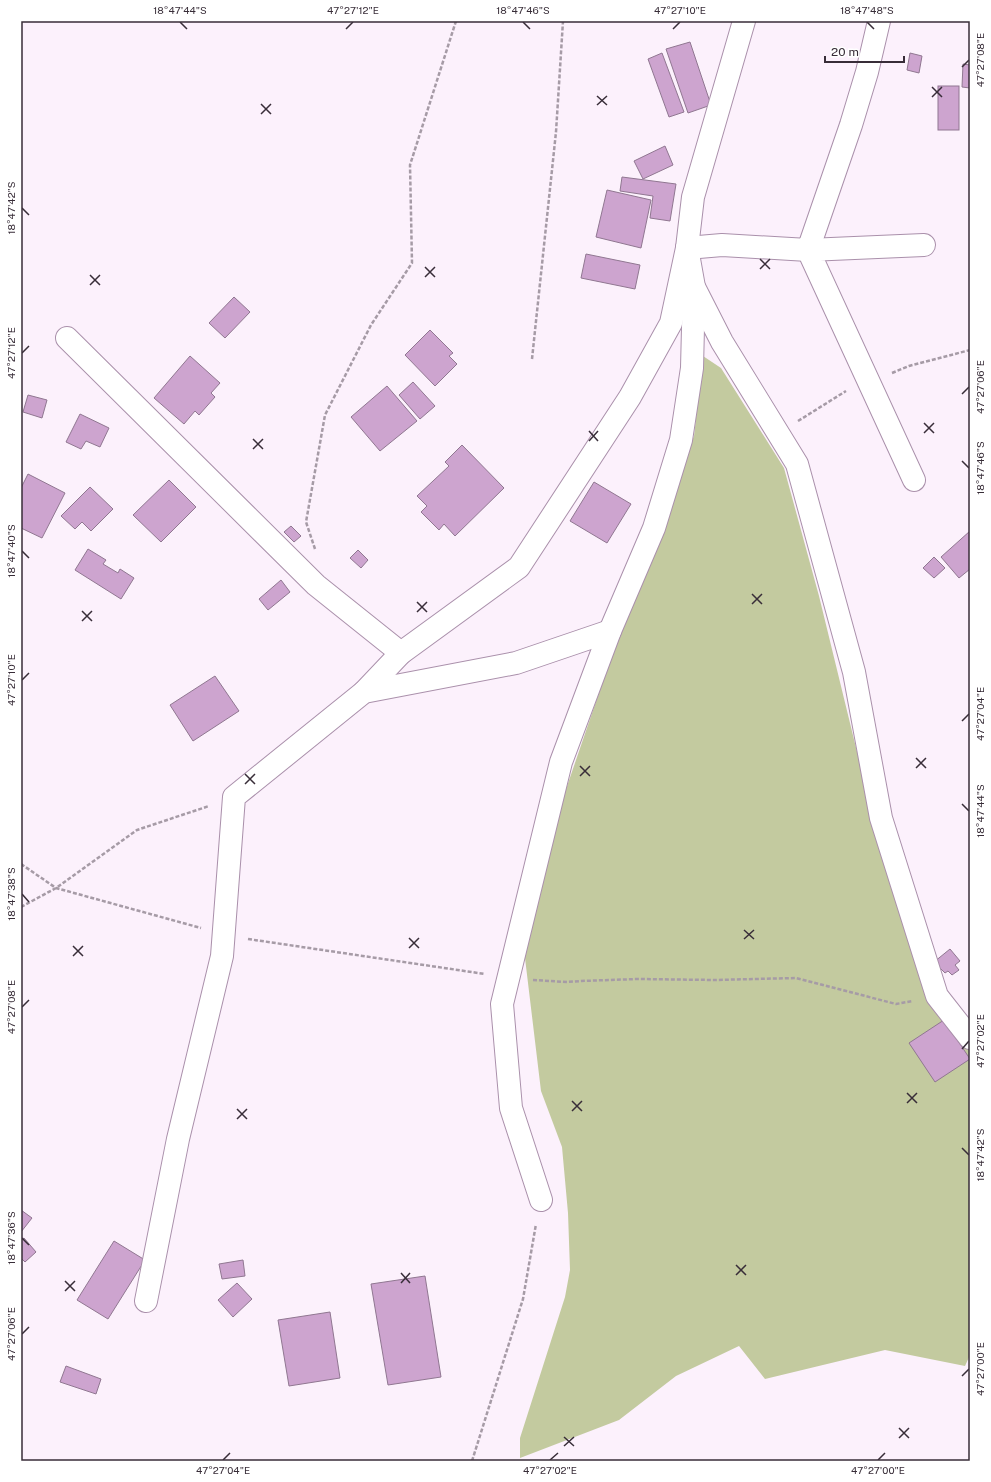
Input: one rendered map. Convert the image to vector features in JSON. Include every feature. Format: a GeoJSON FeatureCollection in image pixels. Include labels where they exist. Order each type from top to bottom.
{"type":"FeatureCollection","features":[{"type":"Feature","properties":{"kind":"street"},"geometry":{"type":"LineString","coordinates":[[146,1302],[178,1139],[222,956],[234,797],[364,692],[401,653],[519,566],[630,397],[671,323],[687,248],[693,197],[744,21]]}},
{"type":"Feature","properties":{"kind":"street"},"geometry":{"type":"LineString","coordinates":[[879,21],[867,72],[851,124],[808,250],[914,480]]}},
{"type":"Feature","properties":{"kind":"street"},"geometry":{"type":"LineString","coordinates":[[687,248],[722,245],[808,250],[924,245]]}},
{"type":"Feature","properties":{"kind":"street"},"geometry":{"type":"LineString","coordinates":[[541,1200],[511,1108],[502,1004],[561,762],[610,631],[654,528],[681,440],[692,368],[694,287],[687,248]]}},
{"type":"Feature","properties":{"kind":"street"},"geometry":{"type":"LineString","coordinates":[[694,287],[722,342],[797,464],[854,672],[881,818],[937,996],[970,1038]]}},
{"type":"Feature","properties":{"kind":"street"},"geometry":{"type":"LineString","coordinates":[[67,338],[316,585],[401,653]]}},
{"type":"Feature","properties":{"kind":"street"},"geometry":{"type":"LineString","coordinates":[[364,692],[516,663],[610,631]]}},
{"type":"Feature","properties":{"kind":"path"},"geometry":{"type":"LineString","coordinates":[[316,585],[318,557],[306,522],[325,415],[371,325],[412,263],[410,165],[456,21]]}},
{"type":"Feature","properties":{"kind":"path"},"geometry":{"type":"LineString","coordinates":[[532,359],[556,132],[563,21]]}},
{"type":"Feature","properties":{"kind":"path"},"geometry":{"type":"LineString","coordinates":[[21,908],[56,888],[137,830],[234,797]]}},
{"type":"Feature","properties":{"kind":"path"},"geometry":{"type":"LineString","coordinates":[[21,864],[56,888],[224,935],[509,978],[567,982],[638,979],[715,980],[796,978],[896,1004],[937,996]]}},
{"type":"Feature","properties":{"kind":"path"},"geometry":{"type":"LineString","coordinates":[[472,1461],[523,1299],[541,1200]]}},
{"type":"Feature","properties":{"kind":"green space"},"geometry":{"type":"Polygon","coordinates":[[[703,356],[721,368],[784,468],[819,596],[870,805],[930,995],[970,1050],[970,1355],[965,1366],[885,1350],[765,1379],[739,1346],[676,1376],[619,1420],[520,1458],[520,1438],[565,1297],[570,1270],[568,1213],[562,1147],[541,1091],[525,958],[526,906],[638,579],[694,436],[703,356]]]}},
{"type":"Feature","properties":{"kind":"building"},"geometry":{"type":"Polygon","coordinates":[[[690,42],[711,105],[688,113],[666,49],[690,42]]]}},
{"type":"Feature","properties":{"kind":"building"},"geometry":{"type":"Polygon","coordinates":[[[662,53],[684,112],[669,117],[648,59],[662,53]]]}},
{"type":"Feature","properties":{"kind":"building"},"geometry":{"type":"Polygon","coordinates":[[[910,53],[922,56],[919,73],[907,70],[910,53]]]}},
{"type":"Feature","properties":{"kind":"building"},"geometry":{"type":"Polygon","coordinates":[[[963,64],[970,65],[970,88],[962,87],[963,64]]]}},
{"type":"Feature","properties":{"kind":"building"},"geometry":{"type":"Polygon","coordinates":[[[938,86],[959,86],[959,130],[938,130],[938,86]]]}},
{"type":"Feature","properties":{"kind":"building"},"geometry":{"type":"Polygon","coordinates":[[[665,146],[673,165],[643,179],[634,161],[665,146]]]}},
{"type":"Feature","properties":{"kind":"building"},"geometry":{"type":"Polygon","coordinates":[[[622,177],[676,184],[670,221],[650,218],[653,196],[620,191],[622,177]]]}},
{"type":"Feature","properties":{"kind":"building"},"geometry":{"type":"Polygon","coordinates":[[[607,190],[651,200],[641,248],[596,237],[607,190]]]}},
{"type":"Feature","properties":{"kind":"building"},"geometry":{"type":"Polygon","coordinates":[[[586,254],[640,265],[635,289],[581,278],[586,254]]]}},
{"type":"Feature","properties":{"kind":"building"},"geometry":{"type":"Polygon","coordinates":[[[234,297],[250,312],[225,338],[209,323],[234,297]]]}},
{"type":"Feature","properties":{"kind":"building"},"geometry":{"type":"Polygon","coordinates":[[[430,330],[453,353],[449,356],[457,364],[435,386],[405,355],[430,330]]]}},
{"type":"Feature","properties":{"kind":"building"},"geometry":{"type":"Polygon","coordinates":[[[190,356],[220,383],[211,393],[215,397],[199,415],[195,411],[184,424],[154,398],[190,356]]]}},
{"type":"Feature","properties":{"kind":"building"},"geometry":{"type":"Polygon","coordinates":[[[413,382],[435,406],[420,419],[399,395],[413,382]]]}},
{"type":"Feature","properties":{"kind":"building"},"geometry":{"type":"Polygon","coordinates":[[[387,386],[417,421],[380,451],[351,417],[387,386]]]}},
{"type":"Feature","properties":{"kind":"building"},"geometry":{"type":"Polygon","coordinates":[[[28,395],[47,400],[42,418],[23,412],[28,395]]]}},
{"type":"Feature","properties":{"kind":"building"},"geometry":{"type":"Polygon","coordinates":[[[80,414],[109,428],[100,447],[86,441],[81,449],[66,442],[80,414]]]}},
{"type":"Feature","properties":{"kind":"building"},"geometry":{"type":"Polygon","coordinates":[[[462,445],[504,488],[455,536],[444,524],[439,530],[421,512],[427,506],[417,496],[449,466],[445,462],[462,445]]]}},
{"type":"Feature","properties":{"kind":"building"},"geometry":{"type":"Polygon","coordinates":[[[28,474],[65,493],[42,538],[21,528],[21,488],[28,474]]]}},
{"type":"Feature","properties":{"kind":"building"},"geometry":{"type":"Polygon","coordinates":[[[169,480],[196,507],[161,542],[133,515],[169,480]]]}},
{"type":"Feature","properties":{"kind":"building"},"geometry":{"type":"Polygon","coordinates":[[[594,482],[631,504],[607,543],[570,521],[594,482]]]}},
{"type":"Feature","properties":{"kind":"building"},"geometry":{"type":"Polygon","coordinates":[[[90,487],[113,509],[91,531],[82,522],[75,529],[61,516],[90,487]]]}},
{"type":"Feature","properties":{"kind":"building"},"geometry":{"type":"Polygon","coordinates":[[[291,526],[301,536],[294,542],[284,532],[291,526]]]}},
{"type":"Feature","properties":{"kind":"building"},"geometry":{"type":"Polygon","coordinates":[[[970,531],[970,569],[959,578],[941,557],[970,531]]]}},
{"type":"Feature","properties":{"kind":"building"},"geometry":{"type":"Polygon","coordinates":[[[88,549],[106,560],[103,564],[118,573],[120,569],[134,578],[121,599],[75,570],[88,549]]]}},
{"type":"Feature","properties":{"kind":"building"},"geometry":{"type":"Polygon","coordinates":[[[358,550],[368,560],[361,568],[350,558],[358,550]]]}},
{"type":"Feature","properties":{"kind":"building"},"geometry":{"type":"Polygon","coordinates":[[[934,557],[945,568],[934,578],[923,568],[934,557]]]}},
{"type":"Feature","properties":{"kind":"building"},"geometry":{"type":"Polygon","coordinates":[[[281,580],[290,592],[268,610],[259,599],[281,580]]]}},
{"type":"Feature","properties":{"kind":"building"},"geometry":{"type":"Polygon","coordinates":[[[215,676],[239,711],[193,741],[170,705],[215,676]]]}},
{"type":"Feature","properties":{"kind":"building"},"geometry":{"type":"Polygon","coordinates":[[[950,949],[960,961],[955,965],[959,970],[952,975],[948,971],[945,973],[934,962],[950,949]]]}},
{"type":"Feature","properties":{"kind":"building"},"geometry":{"type":"Polygon","coordinates":[[[944,1020],[970,1059],[935,1082],[909,1043],[944,1020]]]}},
{"type":"Feature","properties":{"kind":"building"},"geometry":{"type":"Polygon","coordinates":[[[21,1210],[32,1218],[21,1232],[21,1210]]]}},
{"type":"Feature","properties":{"kind":"building"},"geometry":{"type":"Polygon","coordinates":[[[24,1238],[36,1252],[25,1262],[21,1258],[21,1240],[24,1238]]]}},
{"type":"Feature","properties":{"kind":"building"},"geometry":{"type":"Polygon","coordinates":[[[114,1241],[145,1260],[108,1319],[77,1300],[114,1241]]]}},
{"type":"Feature","properties":{"kind":"building"},"geometry":{"type":"Polygon","coordinates":[[[243,1260],[245,1276],[222,1279],[219,1264],[243,1260]]]}},
{"type":"Feature","properties":{"kind":"building"},"geometry":{"type":"Polygon","coordinates":[[[425,1276],[441,1377],[388,1385],[371,1284],[425,1276]]]}},
{"type":"Feature","properties":{"kind":"building"},"geometry":{"type":"Polygon","coordinates":[[[237,1283],[252,1299],[233,1317],[218,1300],[237,1283]]]}},
{"type":"Feature","properties":{"kind":"building"},"geometry":{"type":"Polygon","coordinates":[[[330,1312],[340,1378],[289,1386],[278,1320],[330,1312]]]}},
{"type":"Feature","properties":{"kind":"building"},"geometry":{"type":"Polygon","coordinates":[[[66,1366],[101,1379],[96,1394],[60,1382],[66,1366]]]}}]}
